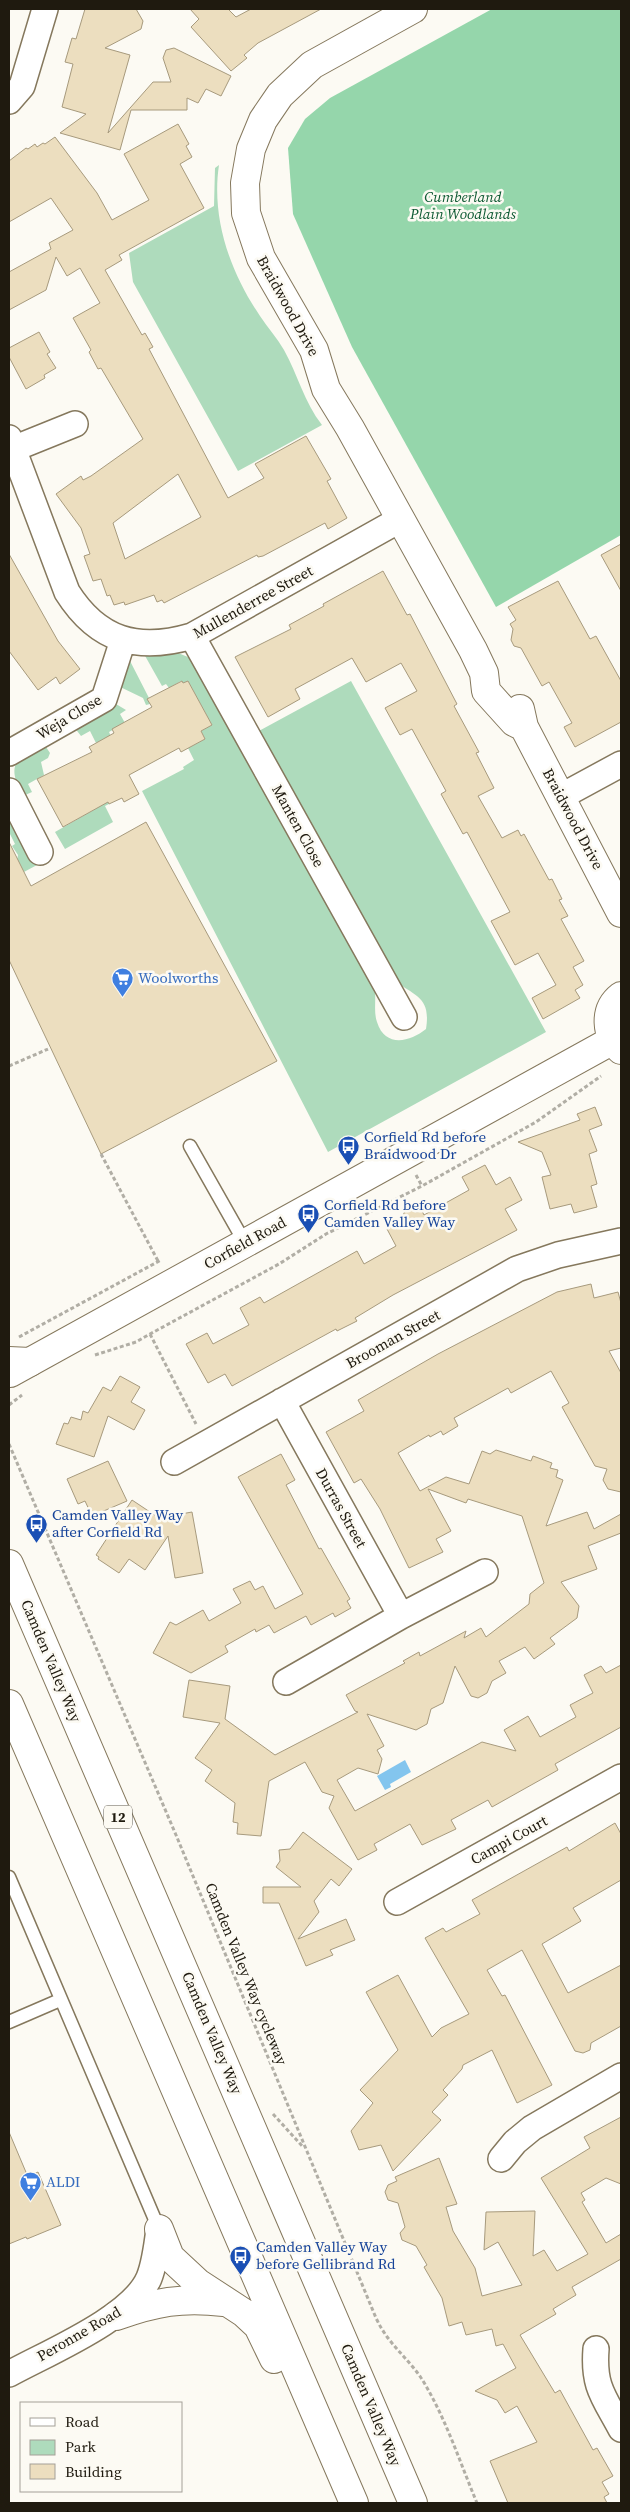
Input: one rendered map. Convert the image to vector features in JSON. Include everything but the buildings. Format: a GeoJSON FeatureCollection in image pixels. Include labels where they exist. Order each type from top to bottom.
{"type":"FeatureCollection","features":[{"type":"Feature","properties":{"kind":"main road","name":"Braidwood Drive"},"geometry":{"type":"LineString","coordinates":[[413,9],[312,65],[291,83],[272,107],[256,134],[251,149],[245,183],[246,214],[261,258],[314,350],[326,389],[401,519],[473,650],[484,673],[486,690],[514,722],[524,727],[562,796],[621,913]]}},
{"type":"Feature","properties":{"kind":"main road"},"geometry":{"type":"LineString","coordinates":[[614,1054],[608,1019],[612,1008],[621,996]]}},
{"type":"Feature","properties":{"kind":"main road","name":"Corfield Road"},"geometry":{"type":"LineString","coordinates":[[16,1365],[245,1243],[614,1054]]}},
{"type":"Feature","properties":{"kind":"main road","name":"Camden Valley Way"},"geometry":{"type":"LineString","coordinates":[[9,1564],[413,2503]]}},
{"type":"Feature","properties":{"kind":"main road"},"geometry":{"type":"LineString","coordinates":[[9,1704],[354,2503]]}},
{"type":"Feature","properties":{"kind":"main road"},"geometry":{"type":"LineString","coordinates":[[9,1749],[54,1807]]}},
{"type":"Feature","properties":{"kind":"main road"},"geometry":{"type":"LineString","coordinates":[[159,2229],[170,2257],[183,2271],[230,2303],[258,2326],[312,2449],[342,2474]]}},
{"type":"Feature","properties":{"kind":"main road"},"geometry":{"type":"LineString","coordinates":[[116,2316],[148,2305],[174,2300],[194,2298],[230,2303]]}},
{"type":"Feature","properties":{"kind":"street"},"geometry":{"type":"LineString","coordinates":[[9,101],[22,86],[45,9]]}},
{"type":"Feature","properties":{"kind":"street"},"geometry":{"type":"LineString","coordinates":[[11,444],[75,424]]}},
{"type":"Feature","properties":{"kind":"street","name":"Mullenderree Street"},"geometry":{"type":"LineString","coordinates":[[11,444],[67,592],[90,620],[101,630],[134,643],[159,643],[192,636],[401,519]]}},
{"type":"Feature","properties":{"kind":"street","name":"Manten Close"},"geometry":{"type":"LineString","coordinates":[[192,636],[404,1017]]}},
{"type":"Feature","properties":{"kind":"street","name":"Weja Close"},"geometry":{"type":"LineString","coordinates":[[9,752],[104,699],[123,640]]}},
{"type":"Feature","properties":{"kind":"street"},"geometry":{"type":"LineString","coordinates":[[562,796],[621,764]]}},
{"type":"Feature","properties":{"kind":"street"},"geometry":{"type":"LineString","coordinates":[[9,792],[40,852]]}},
{"type":"Feature","properties":{"kind":"street","name":"Brooman Street"},"geometry":{"type":"LineString","coordinates":[[174,1462],[205,1442],[517,1269],[558,1255],[621,1241]]}},
{"type":"Feature","properties":{"kind":"street","name":"Durras Street"},"geometry":{"type":"LineString","coordinates":[[282,1401],[401,1616]]}},
{"type":"Feature","properties":{"kind":"street"},"geometry":{"type":"LineString","coordinates":[[286,1682],[401,1616],[486,1572]]}},
{"type":"Feature","properties":{"kind":"street","name":"Campi Court"},"geometry":{"type":"LineString","coordinates":[[397,1902],[621,1778]]}},
{"type":"Feature","properties":{"kind":"street"},"geometry":{"type":"LineString","coordinates":[[501,2159],[528,2132],[621,2076]]}},
{"type":"Feature","properties":{"kind":"street","name":"Peronne Road"},"geometry":{"type":"LineString","coordinates":[[9,2374],[116,2316],[137,2297],[149,2278],[159,2229]]}},
{"type":"Feature","properties":{"kind":"street"},"geometry":{"type":"LineString","coordinates":[[596,2348],[595,2368],[598,2386],[621,2429]]}},
{"type":"Feature","properties":{"kind":"lane"},"geometry":{"type":"LineString","coordinates":[[190,1146],[245,1243]]}},
{"type":"Feature","properties":{"kind":"lane"},"geometry":{"type":"LineString","coordinates":[[9,1877],[159,2229]]}},
{"type":"Feature","properties":{"kind":"lane"},"geometry":{"type":"LineString","coordinates":[[9,2022],[60,2000]]}},
{"type":"Feature","properties":{"kind":"path"},"geometry":{"type":"LineString","coordinates":[[9,1066],[48,1049]]}},
{"type":"Feature","properties":{"kind":"path"},"geometry":{"type":"LineString","coordinates":[[92,1356],[136,1342],[279,1264],[326,1234],[422,1186],[536,1122],[614,1054]]}},
{"type":"Feature","properties":{"kind":"path"},"geometry":{"type":"LineString","coordinates":[[101,1154],[158,1261]]}},
{"type":"Feature","properties":{"kind":"path"},"geometry":{"type":"LineString","coordinates":[[150,1334],[205,1442]]}},
{"type":"Feature","properties":{"kind":"path"},"geometry":{"type":"LineString","coordinates":[[9,1404],[29,1391]]}},
{"type":"Feature","properties":{"kind":"path","name":"Camden Valley Way cycleway"},"geometry":{"type":"LineString","coordinates":[[9,1444],[176,1835],[376,2318],[392,2346],[414,2368],[429,2390],[477,2503]]}},
{"type":"Feature","properties":{"kind":"green space","name":"Cumberland Plain Woodlands"},"geometry":{"type":"Polygon","coordinates":[[[492,9],[621,9],[621,535],[496,607],[352,347],[293,214],[288,148],[305,119],[330,98],[492,9]]]}},
{"type":"Feature","properties":{"kind":"green space"},"geometry":{"type":"Polygon","coordinates":[[[219,165],[218,205],[225,244],[232,263],[249,299],[289,359],[310,407],[322,425],[238,471],[133,282],[129,253],[214,206],[215,168],[219,165]]]}},
{"type":"Feature","properties":{"kind":"green space"},"geometry":{"type":"Polygon","coordinates":[[[178,653],[188,657],[196,664],[374,987],[376,1018],[386,1036],[398,1040],[406,1039],[426,1029],[427,1018],[424,1004],[394,980],[257,732],[351,681],[546,1032],[328,1152],[142,791],[184,769],[183,767],[194,760],[188,748],[205,739],[201,731],[212,725],[188,681],[183,683],[181,681],[169,688],[166,684],[162,686],[144,654],[178,653]]]}},
{"type":"Feature","properties":{"kind":"green space"},"geometry":{"type":"Polygon","coordinates":[[[129,659],[149,698],[150,704],[146,705],[143,698],[114,684],[129,659]]]}},
{"type":"Feature","properties":{"kind":"green space"},"geometry":{"type":"Polygon","coordinates":[[[106,698],[126,710],[120,714],[125,723],[109,732],[113,741],[108,737],[96,743],[90,731],[81,736],[74,727],[106,698]]]}},
{"type":"Feature","properties":{"kind":"green space"},"geometry":{"type":"Polygon","coordinates":[[[42,741],[50,753],[48,758],[41,762],[44,775],[28,784],[32,792],[23,796],[15,777],[14,770],[16,764],[25,753],[42,741]]]}},
{"type":"Feature","properties":{"kind":"green space"},"geometry":{"type":"Polygon","coordinates":[[[100,786],[109,804],[105,806],[113,822],[65,849],[55,832],[97,808],[89,791],[100,786]]]}},
{"type":"Feature","properties":{"kind":"green space"},"geometry":{"type":"Polygon","coordinates":[[[9,812],[37,865],[9,880],[9,865],[17,860],[18,855],[12,846],[15,844],[9,832],[9,812]]]}},
{"type":"Feature","properties":{"kind":"water"},"geometry":{"type":"Polygon","coordinates":[[[405,1760],[411,1772],[390,1784],[391,1787],[385,1790],[377,1776],[405,1760]]]}},
{"type":"Feature","properties":{"kind":"place","name":"Woolworths"},"geometry":{"type":"Point","coordinates":[122,997]}},
{"type":"Feature","properties":{"kind":"place","name":"Corfield Rd before Braidwood Dr"},"geometry":{"type":"Point","coordinates":[348,1165]}},
{"type":"Feature","properties":{"kind":"place","name":"Corfield Rd before Camden Valley Way"},"geometry":{"type":"Point","coordinates":[308,1233]}},
{"type":"Feature","properties":{"kind":"place","name":"Camden Valley Way after Corfield Rd"},"geometry":{"type":"Point","coordinates":[36,1543]}},
{"type":"Feature","properties":{"kind":"place","name":"ALDI"},"geometry":{"type":"Point","coordinates":[30,2201]}},
{"type":"Feature","properties":{"kind":"place","name":"Camden Valley Way before Gellibrand Rd"},"geometry":{"type":"Point","coordinates":[240,2275]}}]}
